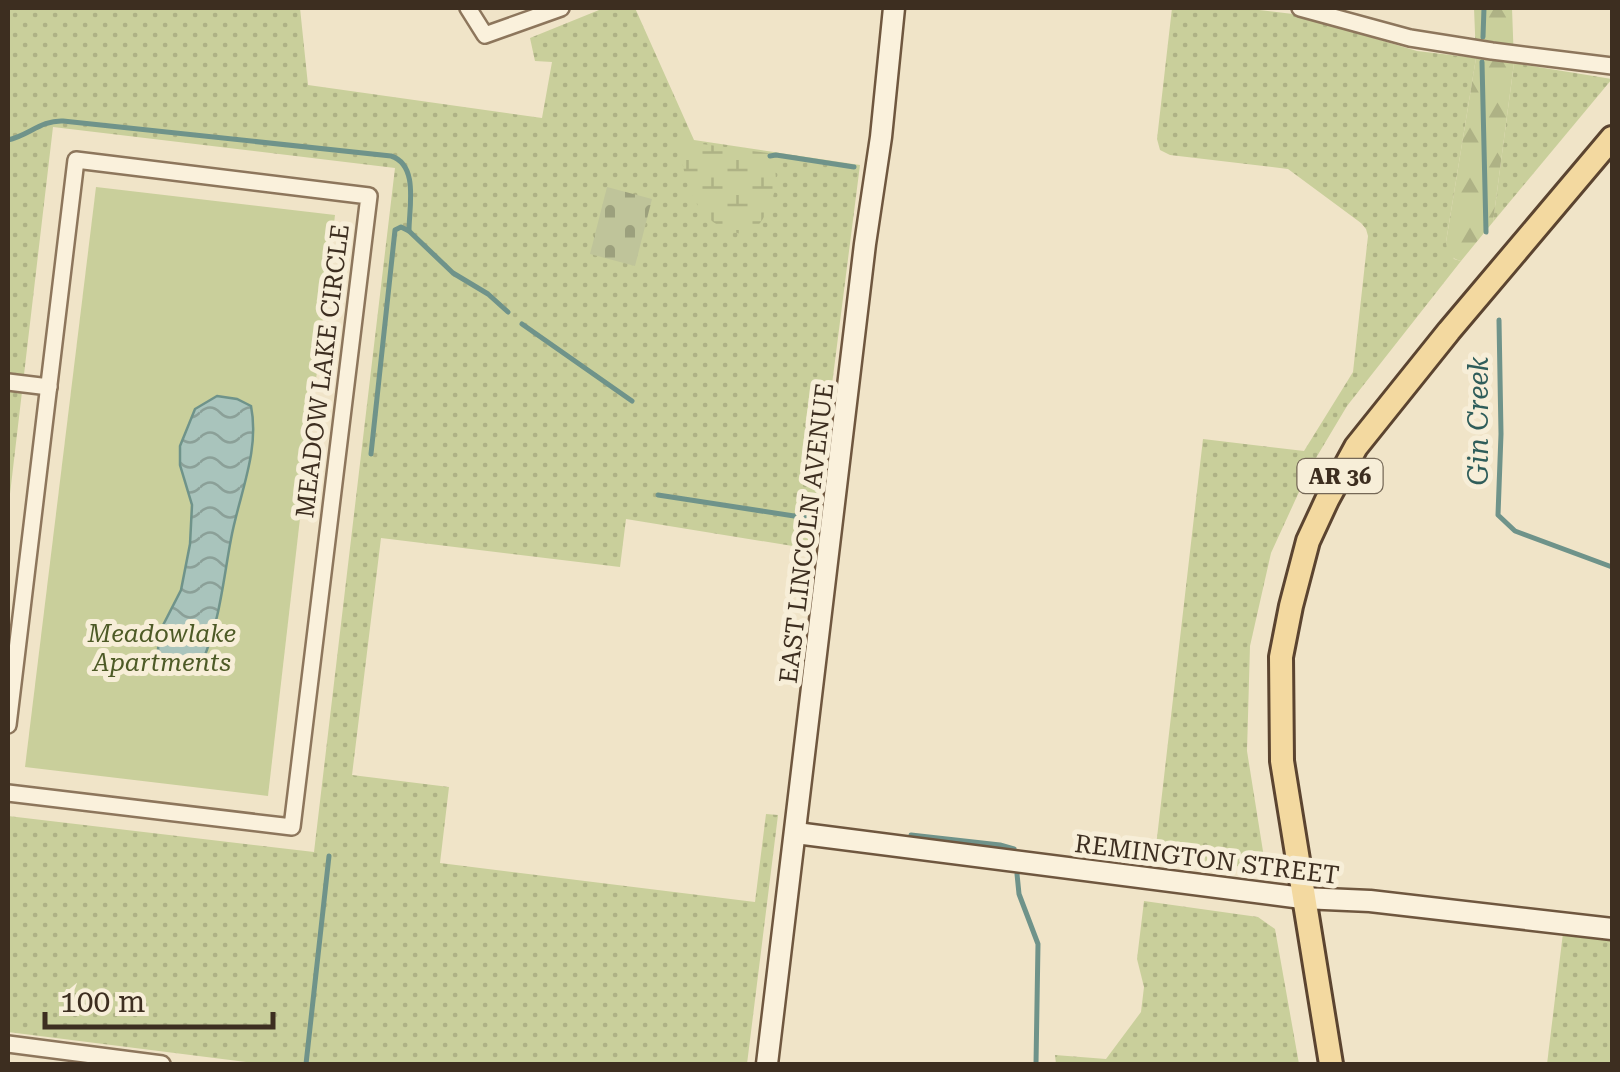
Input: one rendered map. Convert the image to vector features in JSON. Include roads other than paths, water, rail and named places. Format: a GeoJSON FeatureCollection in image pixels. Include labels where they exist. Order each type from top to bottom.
{"type":"FeatureCollection","features":[{"type":"Feature","properties":{"kind":"main road","name":"AR 36"},"geometry":{"type":"LineString","coordinates":[[1331,1064],[1282,761],[1280,657],[1308,541],[1356,447],[1448,331],[1612,138]]}},
{"type":"Feature","properties":{"kind":"street"},"geometry":{"type":"LineString","coordinates":[[468,8],[486,35],[561,8]]}},
{"type":"Feature","properties":{"kind":"street","name":"EAST LINCOLN AVENUE"},"geometry":{"type":"LineString","coordinates":[[767,1064],[865,244],[882,137],[894,8]]}},
{"type":"Feature","properties":{"kind":"street"},"geometry":{"type":"LineString","coordinates":[[1300,8],[1410,38],[1612,66]]}},
{"type":"Feature","properties":{"kind":"street","name":"MEADOW LAKE CIRCLE"},"geometry":{"type":"LineString","coordinates":[[8,725],[11,663],[76,160],[369,196],[292,827],[8,793]]}},
{"type":"Feature","properties":{"kind":"street"},"geometry":{"type":"LineString","coordinates":[[8,382],[49,387]]}},
{"type":"Feature","properties":{"kind":"street","name":"REMINGTON STREET"},"geometry":{"type":"LineString","coordinates":[[796,833],[1302,898],[1612,929]]}},
{"type":"Feature","properties":{"kind":"street"},"geometry":{"type":"LineString","coordinates":[[8,1044],[162,1064]]}},
{"type":"Feature","properties":{"kind":"water"},"geometry":{"type":"Polygon","coordinates":[[[217,396],[251,406],[253,440],[213,632],[202,662],[187,667],[166,660],[158,650],[159,633],[181,590],[190,544],[192,505],[180,465],[180,446],[195,409],[217,396]]]}},
{"type":"Feature","properties":{"kind":"waterway","name":"Gin Creek"},"geometry":{"type":"LineString","coordinates":[[1483,37],[1484,8]]}},
{"type":"Feature","properties":{"kind":"waterway","name":"Gin Creek"},"geometry":{"type":"LineString","coordinates":[[1482,62],[1486,232]]}},
{"type":"Feature","properties":{"kind":"waterway"},"geometry":{"type":"LineString","coordinates":[[8,140],[48,123],[63,121],[391,156],[400,161],[409,177],[409,231]]}},
{"type":"Feature","properties":{"kind":"waterway"},"geometry":{"type":"LineString","coordinates":[[770,156],[854,167]]}},
{"type":"Feature","properties":{"kind":"waterway"},"geometry":{"type":"LineString","coordinates":[[371,454],[395,230],[401,227],[409,231],[453,273],[488,294],[508,312]]}},
{"type":"Feature","properties":{"kind":"waterway","name":"Gin Creek"},"geometry":{"type":"LineString","coordinates":[[1499,320],[1498,515],[1515,531],[1612,567]]}},
{"type":"Feature","properties":{"kind":"waterway"},"geometry":{"type":"LineString","coordinates":[[522,324],[632,401]]}},
{"type":"Feature","properties":{"kind":"waterway"},"geometry":{"type":"LineString","coordinates":[[658,495],[807,518]]}},
{"type":"Feature","properties":{"kind":"waterway"},"geometry":{"type":"LineString","coordinates":[[911,835],[1014,849]]}},
{"type":"Feature","properties":{"kind":"waterway"},"geometry":{"type":"LineString","coordinates":[[306,1064],[329,856]]}},
{"type":"Feature","properties":{"kind":"waterway"},"geometry":{"type":"LineString","coordinates":[[1017,874],[1019,894],[1038,944],[1036,1064]]}},
{"type":"Feature","properties":{"kind":"park label","name":"Meadowlake Apartments"},"geometry":{"type":"Point","coordinates":[162,648]}}]}
